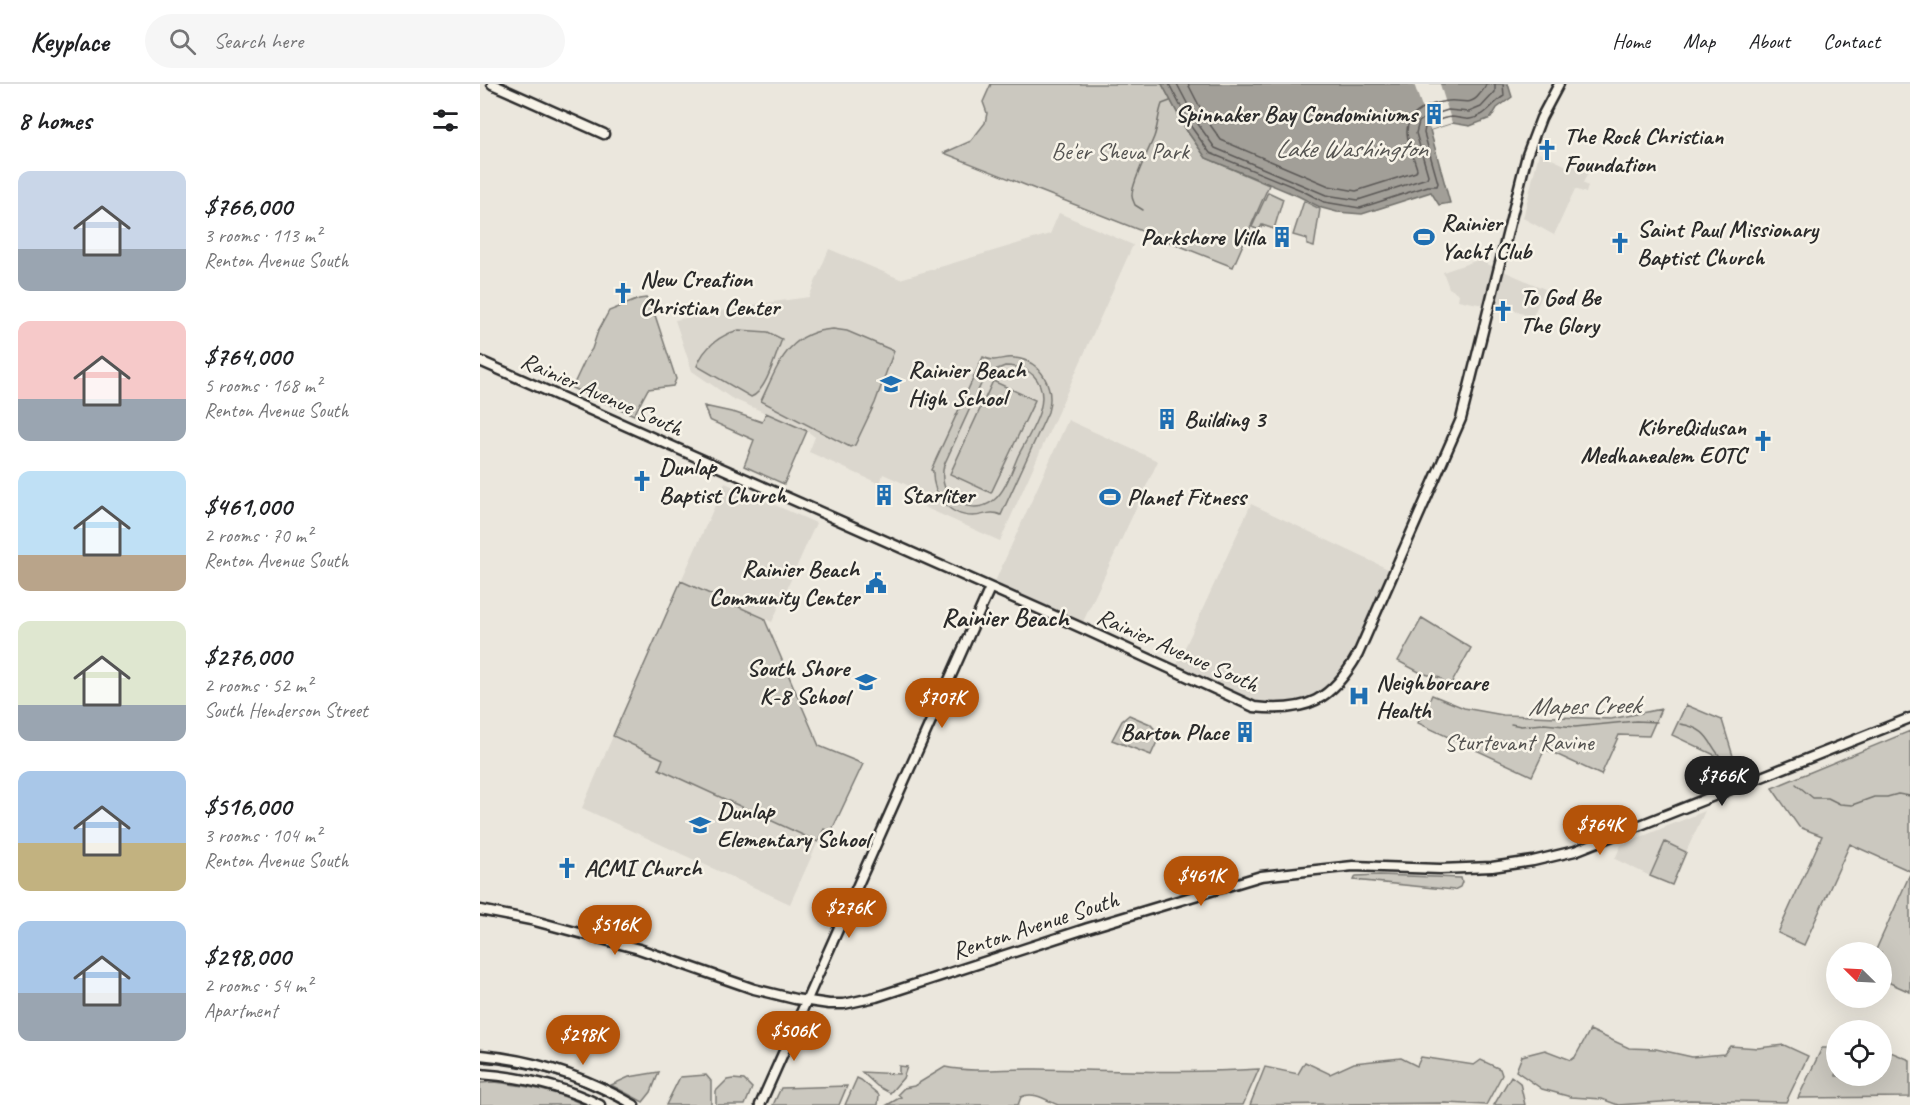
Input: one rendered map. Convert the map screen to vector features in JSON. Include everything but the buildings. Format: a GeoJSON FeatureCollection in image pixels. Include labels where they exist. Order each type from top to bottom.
{"type":"FeatureCollection","features":[{"type":"Feature","properties":{"kind":"main road"},"geometry":{"type":"LineString","coordinates":[[492,84],[604,134]]}},
{"type":"Feature","properties":{"kind":"main road","name":"Rainier Avenue South"},"geometry":{"type":"LineString","coordinates":[[480,361],[1254,707],[1275,709],[1302,706],[1333,689],[1358,654],[1461,419],[1527,155],[1541,118],[1559,84]]}},
{"type":"Feature","properties":{"kind":"main road"},"geometry":{"type":"LineString","coordinates":[[760,1105],[990,588]]}},
{"type":"Feature","properties":{"kind":"main road","name":"Renton Avenue South"},"geometry":{"type":"LineString","coordinates":[[480,910],[531,920],[639,949],[754,988],[807,1001],[844,1004],[876,998],[1088,928],[1261,876],[1353,866],[1440,869],[1492,867],[1533,861],[1575,851],[1910,718]]}},
{"type":"Feature","properties":{"kind":"main road"},"geometry":{"type":"LineString","coordinates":[[480,1055],[524,1060],[558,1070],[605,1089],[634,1105]]}},
{"type":"Feature","properties":{"kind":"main road"},"geometry":{"type":"LineString","coordinates":[[480,1074],[519,1077],[586,1098],[600,1105]]}},
{"type":"Feature","properties":{"kind":"shaded area"},"geometry":{"type":"Polygon","coordinates":[[[1539,153],[1569,167],[1571,164],[1588,172],[1583,183],[1588,186],[1586,193],[1575,189],[1554,235],[1523,218],[1539,153]]]}},
{"type":"Feature","properties":{"kind":"shaded area","name":"Rainier Beach High School"},"geometry":{"type":"Polygon","coordinates":[[[1059,213],[1133,245],[1000,541],[922,506],[927,494],[883,474],[880,484],[809,452],[815,437],[807,431],[731,398],[692,371],[675,320],[809,297],[829,249],[900,279],[1050,234],[1059,213]]]}},
{"type":"Feature","properties":{"kind":"shaded area"},"geometry":{"type":"Polygon","coordinates":[[[1478,260],[1545,289],[1532,318],[1501,304],[1478,304],[1458,300],[1459,294],[1449,288],[1443,272],[1478,260]]]}},
{"type":"Feature","properties":{"kind":"shaded area"},"geometry":{"type":"Polygon","coordinates":[[[1068,420],[1158,461],[1082,624],[993,586],[1068,420]]]}},
{"type":"Feature","properties":{"kind":"shaded area"},"geometry":{"type":"Polygon","coordinates":[[[725,483],[816,523],[772,622],[681,581],[725,483]]]}},
{"type":"Feature","properties":{"kind":"shaded area"},"geometry":{"type":"Polygon","coordinates":[[[1251,504],[1388,569],[1358,644],[1334,682],[1312,696],[1291,704],[1255,702],[1176,667],[1251,504]]]}},
{"type":"Feature","properties":{"kind":"shaded area","name":"Dunlap Elementary School"},"geometry":{"type":"Polygon","coordinates":[[[613,736],[663,759],[659,769],[818,842],[790,904],[582,808],[613,736]]]}},
{"type":"Feature","properties":{"kind":"shaded area"},"geometry":{"type":"Polygon","coordinates":[[[1705,811],[1686,852],[1665,842],[1650,876],[1615,859],[1621,845],[1705,811]]]}},
{"type":"Feature","properties":{"kind":"green space","name":"Be'er Sheva Park"},"geometry":{"type":"Polygon","coordinates":[[[991,84],[1162,84],[1187,131],[1206,158],[1269,185],[1233,267],[944,153],[971,141],[985,123],[987,113],[983,102],[991,84]]]}},
{"type":"Feature","properties":{"kind":"green space"},"geometry":{"type":"Polygon","coordinates":[[[1268,192],[1283,199],[1274,229],[1262,225],[1259,230],[1252,227],[1268,192]]]}},
{"type":"Feature","properties":{"kind":"green space"},"geometry":{"type":"Polygon","coordinates":[[[1304,201],[1320,209],[1314,247],[1307,245],[1307,239],[1293,235],[1304,201]]]}},
{"type":"Feature","properties":{"kind":"green space"},"geometry":{"type":"Polygon","coordinates":[[[646,298],[650,300],[676,379],[673,386],[648,389],[634,415],[572,388],[609,311],[646,298]]]}},
{"type":"Feature","properties":{"kind":"green space"},"geometry":{"type":"Polygon","coordinates":[[[833,329],[847,331],[894,351],[875,403],[855,445],[850,447],[761,401],[779,364],[794,344],[817,332],[833,329]]]}},
{"type":"Feature","properties":{"kind":"green space"},"geometry":{"type":"Polygon","coordinates":[[[739,330],[768,332],[782,339],[766,380],[751,397],[697,366],[708,348],[725,335],[739,330]]]}},
{"type":"Feature","properties":{"kind":"green space"},"geometry":{"type":"Polygon","coordinates":[[[983,357],[992,360],[1015,358],[1024,360],[1039,370],[1048,385],[1050,394],[1048,412],[1001,515],[994,513],[977,516],[964,515],[949,508],[935,488],[931,470],[983,357]],[[1005,366],[993,371],[982,382],[944,465],[943,479],[947,491],[957,502],[967,506],[979,507],[989,503],[1002,491],[1041,406],[1040,385],[1034,376],[1021,368],[1005,366]]]}},
{"type":"Feature","properties":{"kind":"green space"},"geometry":{"type":"Polygon","coordinates":[[[993,381],[1035,400],[991,493],[950,474],[993,381]]]}},
{"type":"Feature","properties":{"kind":"green space"},"geometry":{"type":"Polygon","coordinates":[[[704,406],[762,422],[766,413],[807,431],[784,484],[744,466],[754,440],[709,420],[704,406]]]}},
{"type":"Feature","properties":{"kind":"green space"},"geometry":{"type":"Polygon","coordinates":[[[681,581],[764,618],[819,746],[863,764],[831,832],[824,829],[818,842],[659,769],[663,759],[613,736],[681,581]]]}},
{"type":"Feature","properties":{"kind":"green space"},"geometry":{"type":"Polygon","coordinates":[[[1422,618],[1471,648],[1449,688],[1440,678],[1421,673],[1398,661],[1422,618]]]}},
{"type":"Feature","properties":{"kind":"green space","name":"Sturtevant Ravine"},"geometry":{"type":"Polygon","coordinates":[[[1432,695],[1464,708],[1503,715],[1611,719],[1661,709],[1649,736],[1619,735],[1601,775],[1545,749],[1532,776],[1418,723],[1432,695]]]}},
{"type":"Feature","properties":{"kind":"green space"},"geometry":{"type":"Polygon","coordinates":[[[1686,705],[1722,720],[1740,779],[1727,784],[1721,758],[1672,735],[1686,705]]]}},
{"type":"Feature","properties":{"kind":"green space"},"geometry":{"type":"Polygon","coordinates":[[[1129,715],[1150,724],[1160,735],[1151,755],[1112,740],[1122,721],[1129,715]]]}},
{"type":"Feature","properties":{"kind":"green space"},"geometry":{"type":"Polygon","coordinates":[[[1910,731],[1910,871],[1850,844],[1804,945],[1778,933],[1822,836],[1799,827],[1772,788],[1910,731]]]}},
{"type":"Feature","properties":{"kind":"green space"},"geometry":{"type":"Polygon","coordinates":[[[1665,842],[1686,852],[1672,885],[1650,876],[1665,842]]]}},
{"type":"Feature","properties":{"kind":"green space"},"geometry":{"type":"Polygon","coordinates":[[[1910,874],[1910,992],[1892,984],[1892,942],[1879,942],[1910,874]]]}},
{"type":"Feature","properties":{"kind":"green space"},"geometry":{"type":"Polygon","coordinates":[[[1356,876],[1461,878],[1462,882],[1460,887],[1454,890],[1354,880],[1356,876]]]}},
{"type":"Feature","properties":{"kind":"green space"},"geometry":{"type":"Polygon","coordinates":[[[1590,1030],[1629,1048],[1656,1049],[1692,1057],[1724,1054],[1730,1046],[1758,1048],[1784,1045],[1808,1056],[1786,1102],[1690,1100],[1618,1105],[1602,1099],[1571,1097],[1542,1089],[1516,1071],[1522,1056],[1545,1050],[1571,1060],[1590,1030]]]}},
{"type":"Feature","properties":{"kind":"green space"},"geometry":{"type":"Polygon","coordinates":[[[1822,1048],[1826,1048],[1826,1086],[1892,1086],[1892,1053],[1910,1060],[1910,1097],[1798,1098],[1822,1048]]]}},
{"type":"Feature","properties":{"kind":"green space"},"geometry":{"type":"Polygon","coordinates":[[[1421,1057],[1474,1065],[1481,1060],[1500,1069],[1502,1075],[1486,1105],[1446,1103],[1250,1105],[1265,1067],[1298,1074],[1305,1062],[1330,1074],[1354,1063],[1401,1058],[1417,1066],[1421,1057]]]}},
{"type":"Feature","properties":{"kind":"green space"},"geometry":{"type":"Polygon","coordinates":[[[899,1066],[907,1067],[903,1078],[890,1093],[877,1086],[862,1072],[899,1074],[899,1066]]]}},
{"type":"Feature","properties":{"kind":"green space"},"geometry":{"type":"Polygon","coordinates":[[[945,1067],[979,1070],[1259,1069],[1243,1105],[1058,1105],[1040,1097],[1026,1095],[1021,1097],[1018,1105],[887,1105],[901,1097],[898,1094],[904,1088],[914,1086],[945,1067]]]}},
{"type":"Feature","properties":{"kind":"green space"},"geometry":{"type":"Polygon","coordinates":[[[659,1072],[651,1092],[643,1102],[611,1085],[629,1077],[659,1072]]]}},
{"type":"Feature","properties":{"kind":"green space"},"geometry":{"type":"Polygon","coordinates":[[[706,1075],[711,1081],[711,1105],[666,1105],[680,1077],[706,1075]]]}},
{"type":"Feature","properties":{"kind":"green space"},"geometry":{"type":"Polygon","coordinates":[[[1511,1076],[1520,1083],[1525,1105],[1494,1105],[1511,1076]]]}},
{"type":"Feature","properties":{"kind":"green space"},"geometry":{"type":"Polygon","coordinates":[[[857,1078],[879,1095],[878,1105],[845,1105],[857,1078]]]}},
{"type":"Feature","properties":{"kind":"green space"},"geometry":{"type":"Polygon","coordinates":[[[727,1080],[744,1080],[752,1088],[745,1105],[716,1105],[716,1091],[727,1080]]]}},
{"type":"Feature","properties":{"kind":"green space"},"geometry":{"type":"Polygon","coordinates":[[[495,1082],[541,1090],[584,1105],[480,1105],[480,1083],[495,1082]]]}},
{"type":"Feature","properties":{"kind":"green space"},"geometry":{"type":"Polygon","coordinates":[[[847,1086],[839,1105],[773,1105],[781,1088],[847,1086]]]}},
{"type":"Feature","properties":{"kind":"water","name":"Lake Washington"},"geometry":{"type":"Polygon","coordinates":[[[1162,84],[1508,84],[1512,97],[1497,108],[1491,118],[1470,126],[1452,123],[1430,130],[1450,203],[1439,205],[1431,192],[1362,214],[1322,208],[1206,158],[1187,131],[1162,84]]]}},
{"type":"Feature","properties":{"kind":"pier","name":"Spinnaker Bay Condominiums"},"geometry":{"type":"Polygon","coordinates":[[[1414,84],[1440,84],[1452,123],[1430,130],[1414,84]]]}},
{"type":"Feature","properties":{"kind":"waterway","name":"Mapes Creek"},"geometry":{"type":"LineString","coordinates":[[1143,210],[1135,205],[1132,191],[1154,137],[1162,104],[1170,101]]}},
{"type":"Feature","properties":{"kind":"waterway","name":"Mapes Creek"},"geometry":{"type":"LineString","coordinates":[[1511,724],[1575,727],[1636,721],[1657,722]]}},
{"type":"Feature","properties":{"kind":"waterway","name":"Mapes Creek"},"geometry":{"type":"LineString","coordinates":[[1680,724],[1693,727],[1701,732],[1721,757],[1740,768]]}},
{"type":"Feature","properties":{"kind":"waterway","name":"Mapes Creek"},"geometry":{"type":"LineString","coordinates":[[1796,784],[1813,798],[1828,798],[1840,804],[1852,805],[1874,797],[1898,794],[1910,796]]}},
{"type":"Feature","properties":{"kind":"tram line"},"geometry":{"type":"LineString","coordinates":[[480,1062],[518,1067],[573,1081],[625,1105]]}},
{"type":"Feature","properties":{"kind":"place","name":"Spinnaker Bay Condominiums"},"geometry":{"type":"Point","coordinates":[1434,114]}},
{"type":"Feature","properties":{"kind":"place","name":"The Rock Christian Foundation"},"geometry":{"type":"Point","coordinates":[1547,150]}},
{"type":"Feature","properties":{"kind":"place","name":"Parkshore Villa"},"geometry":{"type":"Point","coordinates":[1282,237]}},
{"type":"Feature","properties":{"kind":"place","name":"Rainier Yacht Club"},"geometry":{"type":"Point","coordinates":[1424,237]}},
{"type":"Feature","properties":{"kind":"place","name":"Saint Paul Missionary Baptist Church"},"geometry":{"type":"Point","coordinates":[1620,243]}},
{"type":"Feature","properties":{"kind":"place","name":"New Creation Christian Center"},"geometry":{"type":"Point","coordinates":[623,293]}},
{"type":"Feature","properties":{"kind":"place","name":"To God Be The Glory"},"geometry":{"type":"Point","coordinates":[1503,311]}},
{"type":"Feature","properties":{"kind":"place","name":"Rainier Beach High School"},"geometry":{"type":"Point","coordinates":[891,384]}},
{"type":"Feature","properties":{"kind":"place","name":"Building 3"},"geometry":{"type":"Point","coordinates":[1167,419]}},
{"type":"Feature","properties":{"kind":"place","name":"KibreQidusan Medhanealem EOTC"},"geometry":{"type":"Point","coordinates":[1763,441]}},
{"type":"Feature","properties":{"kind":"place","name":"Dunlap Baptist Church"},"geometry":{"type":"Point","coordinates":[642,481]}},
{"type":"Feature","properties":{"kind":"place","name":"Starliter"},"geometry":{"type":"Point","coordinates":[884,495]}},
{"type":"Feature","properties":{"kind":"place","name":"Planet Fitness"},"geometry":{"type":"Point","coordinates":[1110,497]}},
{"type":"Feature","properties":{"kind":"place","name":"Rainier Beach Community Center"},"geometry":{"type":"Point","coordinates":[876,583]}},
{"type":"Feature","properties":{"kind":"place","name":"South Shore K-8 School"},"geometry":{"type":"Point","coordinates":[866,682]}},
{"type":"Feature","properties":{"kind":"place","name":"Neighborcare Health"},"geometry":{"type":"Point","coordinates":[1359,696]}},
{"type":"Feature","properties":{"kind":"place","name":"Barton Place"},"geometry":{"type":"Point","coordinates":[1245,732]}},
{"type":"Feature","properties":{"kind":"place","name":"Dunlap Elementary School"},"geometry":{"type":"Point","coordinates":[700,825]}},
{"type":"Feature","properties":{"kind":"place","name":"ACMI Church"},"geometry":{"type":"Point","coordinates":[567,868]}},
{"type":"Feature","properties":{"kind":"district","name":"Rainier Beach"},"geometry":{"type":"Point","coordinates":[1005,617]}}]}
